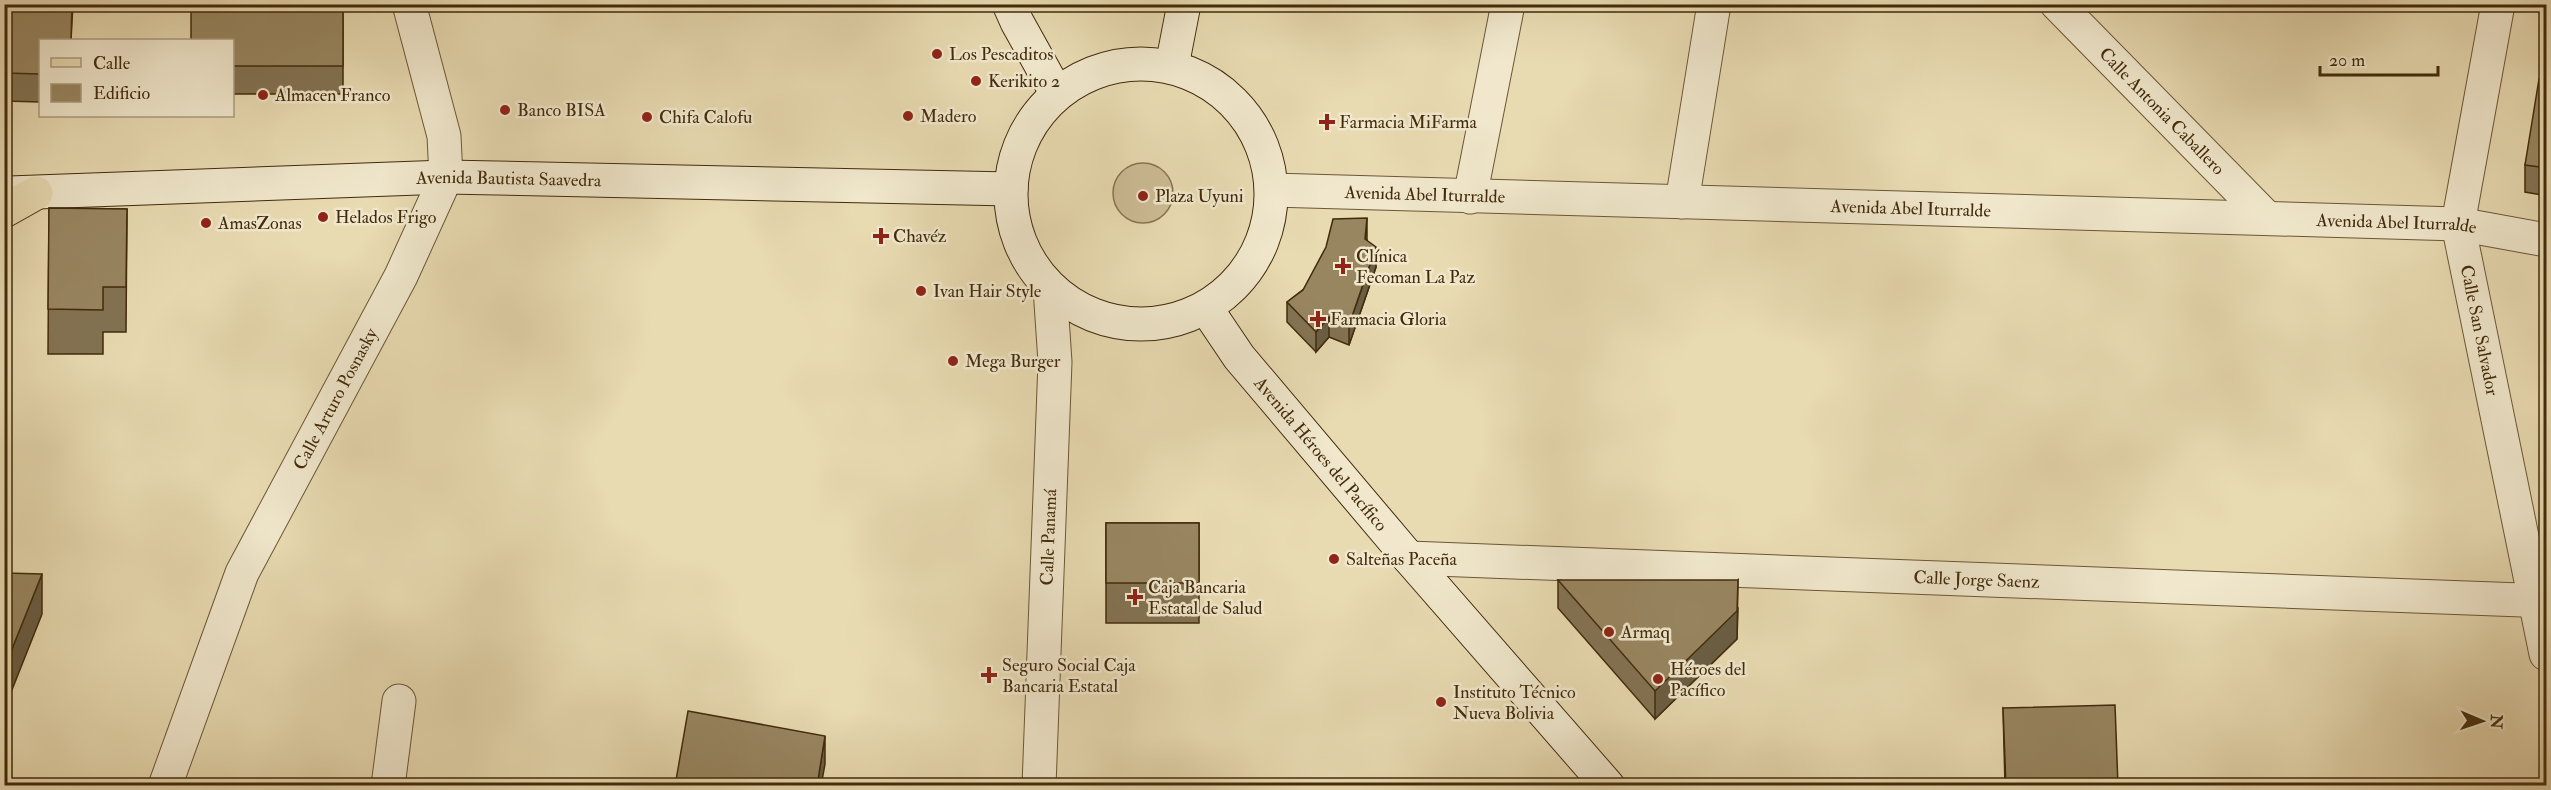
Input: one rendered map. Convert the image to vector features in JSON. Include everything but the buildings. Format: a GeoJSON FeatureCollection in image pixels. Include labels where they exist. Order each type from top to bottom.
{"type":"FeatureCollection","features":[{"type":"Feature","properties":{"kind":"main road"},"geometry":{"type":"LineString","coordinates":[[4,211],[20,193]]}},
{"type":"Feature","properties":{"kind":"street","name":"Calle Arturo Posnasky"},"geometry":{"type":"LineString","coordinates":[[165,786],[242,573],[401,276],[446,177],[444,136],[409,4]]}},
{"type":"Feature","properties":{"kind":"street"},"geometry":{"type":"LineString","coordinates":[[1009,4],[1057,94]]}},
{"type":"Feature","properties":{"kind":"street"},"geometry":{"type":"LineString","coordinates":[[1172,66],[1184,4]]}},
{"type":"Feature","properties":{"kind":"street"},"geometry":{"type":"LineString","coordinates":[[1470,197],[1508,4]]}},
{"type":"Feature","properties":{"kind":"street"},"geometry":{"type":"LineString","coordinates":[[1682,202],[1714,4]]}},
{"type":"Feature","properties":{"kind":"street","name":"Calle Antonia Caballero"},"geometry":{"type":"LineString","coordinates":[[2057,4],[2267,218]]}},
{"type":"Feature","properties":{"kind":"street","name":"Calle San Salvador"},"geometry":{"type":"LineString","coordinates":[[2498,4],[2458,224],[2541,600],[2547,654]]}},
{"type":"Feature","properties":{"kind":"street"},"geometry":{"type":"LineString","coordinates":[[1142,63],[1172,66],[1209,82],[1240,108],[1261,143],[1269,166],[1272,190],[1268,227],[1254,261],[1225,295],[1206,308],[1186,318],[1165,323],[1143,325],[1118,323],[1094,316],[1070,304],[1040,277],[1024,250],[1014,221],[1011,189],[1016,161],[1025,134],[1039,113],[1057,94],[1082,77],[1111,67],[1142,63]]}},
{"type":"Feature","properties":{"kind":"street","name":"Avenida Bautista Saavedra"},"geometry":{"type":"LineString","coordinates":[[20,193],[446,177],[1011,189]]}},
{"type":"Feature","properties":{"kind":"street","name":"Avenida Abel Iturralde"},"geometry":{"type":"LineString","coordinates":[[1272,190],[2458,224],[2547,240]]}},
{"type":"Feature","properties":{"kind":"street","name":"Calle Panamá"},"geometry":{"type":"LineString","coordinates":[[1039,786],[1055,362],[1050,288]]}},
{"type":"Feature","properties":{"kind":"street","name":"Avenida Héroes del Pacífico"},"geometry":{"type":"LineString","coordinates":[[1206,308],[1239,357],[1409,558],[1608,786]]}},
{"type":"Feature","properties":{"kind":"street","name":"Calle Jorge Saenz"},"geometry":{"type":"LineString","coordinates":[[1409,558],[2541,600]]}},
{"type":"Feature","properties":{"kind":"street"},"geometry":{"type":"LineString","coordinates":[[388,786],[399,701]]}},
{"type":"Feature","properties":{"kind":"shaded area"},"geometry":{"type":"Polygon","coordinates":[[[1137,163],[1149,163],[1160,168],[1168,176],[1173,193],[1171,205],[1160,218],[1149,223],[1137,223],[1126,218],[1118,210],[1113,199],[1113,187],[1118,176],[1126,168],[1137,163]]]}},
{"type":"Feature","properties":{"kind":"place","name":"Los Pescaditos"},"geometry":{"type":"Point","coordinates":[937,54]}},
{"type":"Feature","properties":{"kind":"place","name":"Kerikito 2"},"geometry":{"type":"Point","coordinates":[976,81]}},
{"type":"Feature","properties":{"kind":"place","name":"Almacen Franco"},"geometry":{"type":"Point","coordinates":[263,95]}},
{"type":"Feature","properties":{"kind":"place","name":"Banco BISA"},"geometry":{"type":"Point","coordinates":[505,110]}},
{"type":"Feature","properties":{"kind":"place","name":"Madero"},"geometry":{"type":"Point","coordinates":[908,116]}},
{"type":"Feature","properties":{"kind":"place","name":"Chifa Calofu"},"geometry":{"type":"Point","coordinates":[647,117]}},
{"type":"Feature","properties":{"kind":"place","name":"Farmacia MiFarma"},"geometry":{"type":"Point","coordinates":[1327,122]}},
{"type":"Feature","properties":{"kind":"place","name":"Plaza Uyuni"},"geometry":{"type":"Point","coordinates":[1143,196]}},
{"type":"Feature","properties":{"kind":"place","name":"Helados Frigo"},"geometry":{"type":"Point","coordinates":[323,217]}},
{"type":"Feature","properties":{"kind":"place","name":"AmasZonas"},"geometry":{"type":"Point","coordinates":[206,223]}},
{"type":"Feature","properties":{"kind":"place","name":"Chavéz"},"geometry":{"type":"Point","coordinates":[881,236]}},
{"type":"Feature","properties":{"kind":"place","name":"Clínica Fecoman La Paz"},"geometry":{"type":"Point","coordinates":[1343,266]}},
{"type":"Feature","properties":{"kind":"place","name":"Ivan Hair Style"},"geometry":{"type":"Point","coordinates":[921,291]}},
{"type":"Feature","properties":{"kind":"place","name":"Farmacia Gloria"},"geometry":{"type":"Point","coordinates":[1318,319]}},
{"type":"Feature","properties":{"kind":"place","name":"Mega Burger"},"geometry":{"type":"Point","coordinates":[953,361]}},
{"type":"Feature","properties":{"kind":"place","name":"Salteñas Paceña"},"geometry":{"type":"Point","coordinates":[1334,559]}},
{"type":"Feature","properties":{"kind":"place","name":"Caja Bancaria Estatal de Salud"},"geometry":{"type":"Point","coordinates":[1135,597]}},
{"type":"Feature","properties":{"kind":"place","name":"Armaq"},"geometry":{"type":"Point","coordinates":[1609,632]}},
{"type":"Feature","properties":{"kind":"place","name":"Seguro Social Caja Bancaria Estatal"},"geometry":{"type":"Point","coordinates":[989,675]}},
{"type":"Feature","properties":{"kind":"place","name":"Héroes del Pacífico"},"geometry":{"type":"Point","coordinates":[1658,679]}},
{"type":"Feature","properties":{"kind":"place","name":"Instituto Técnico Nueva Bolivia"},"geometry":{"type":"Point","coordinates":[1441,702]}}]}
